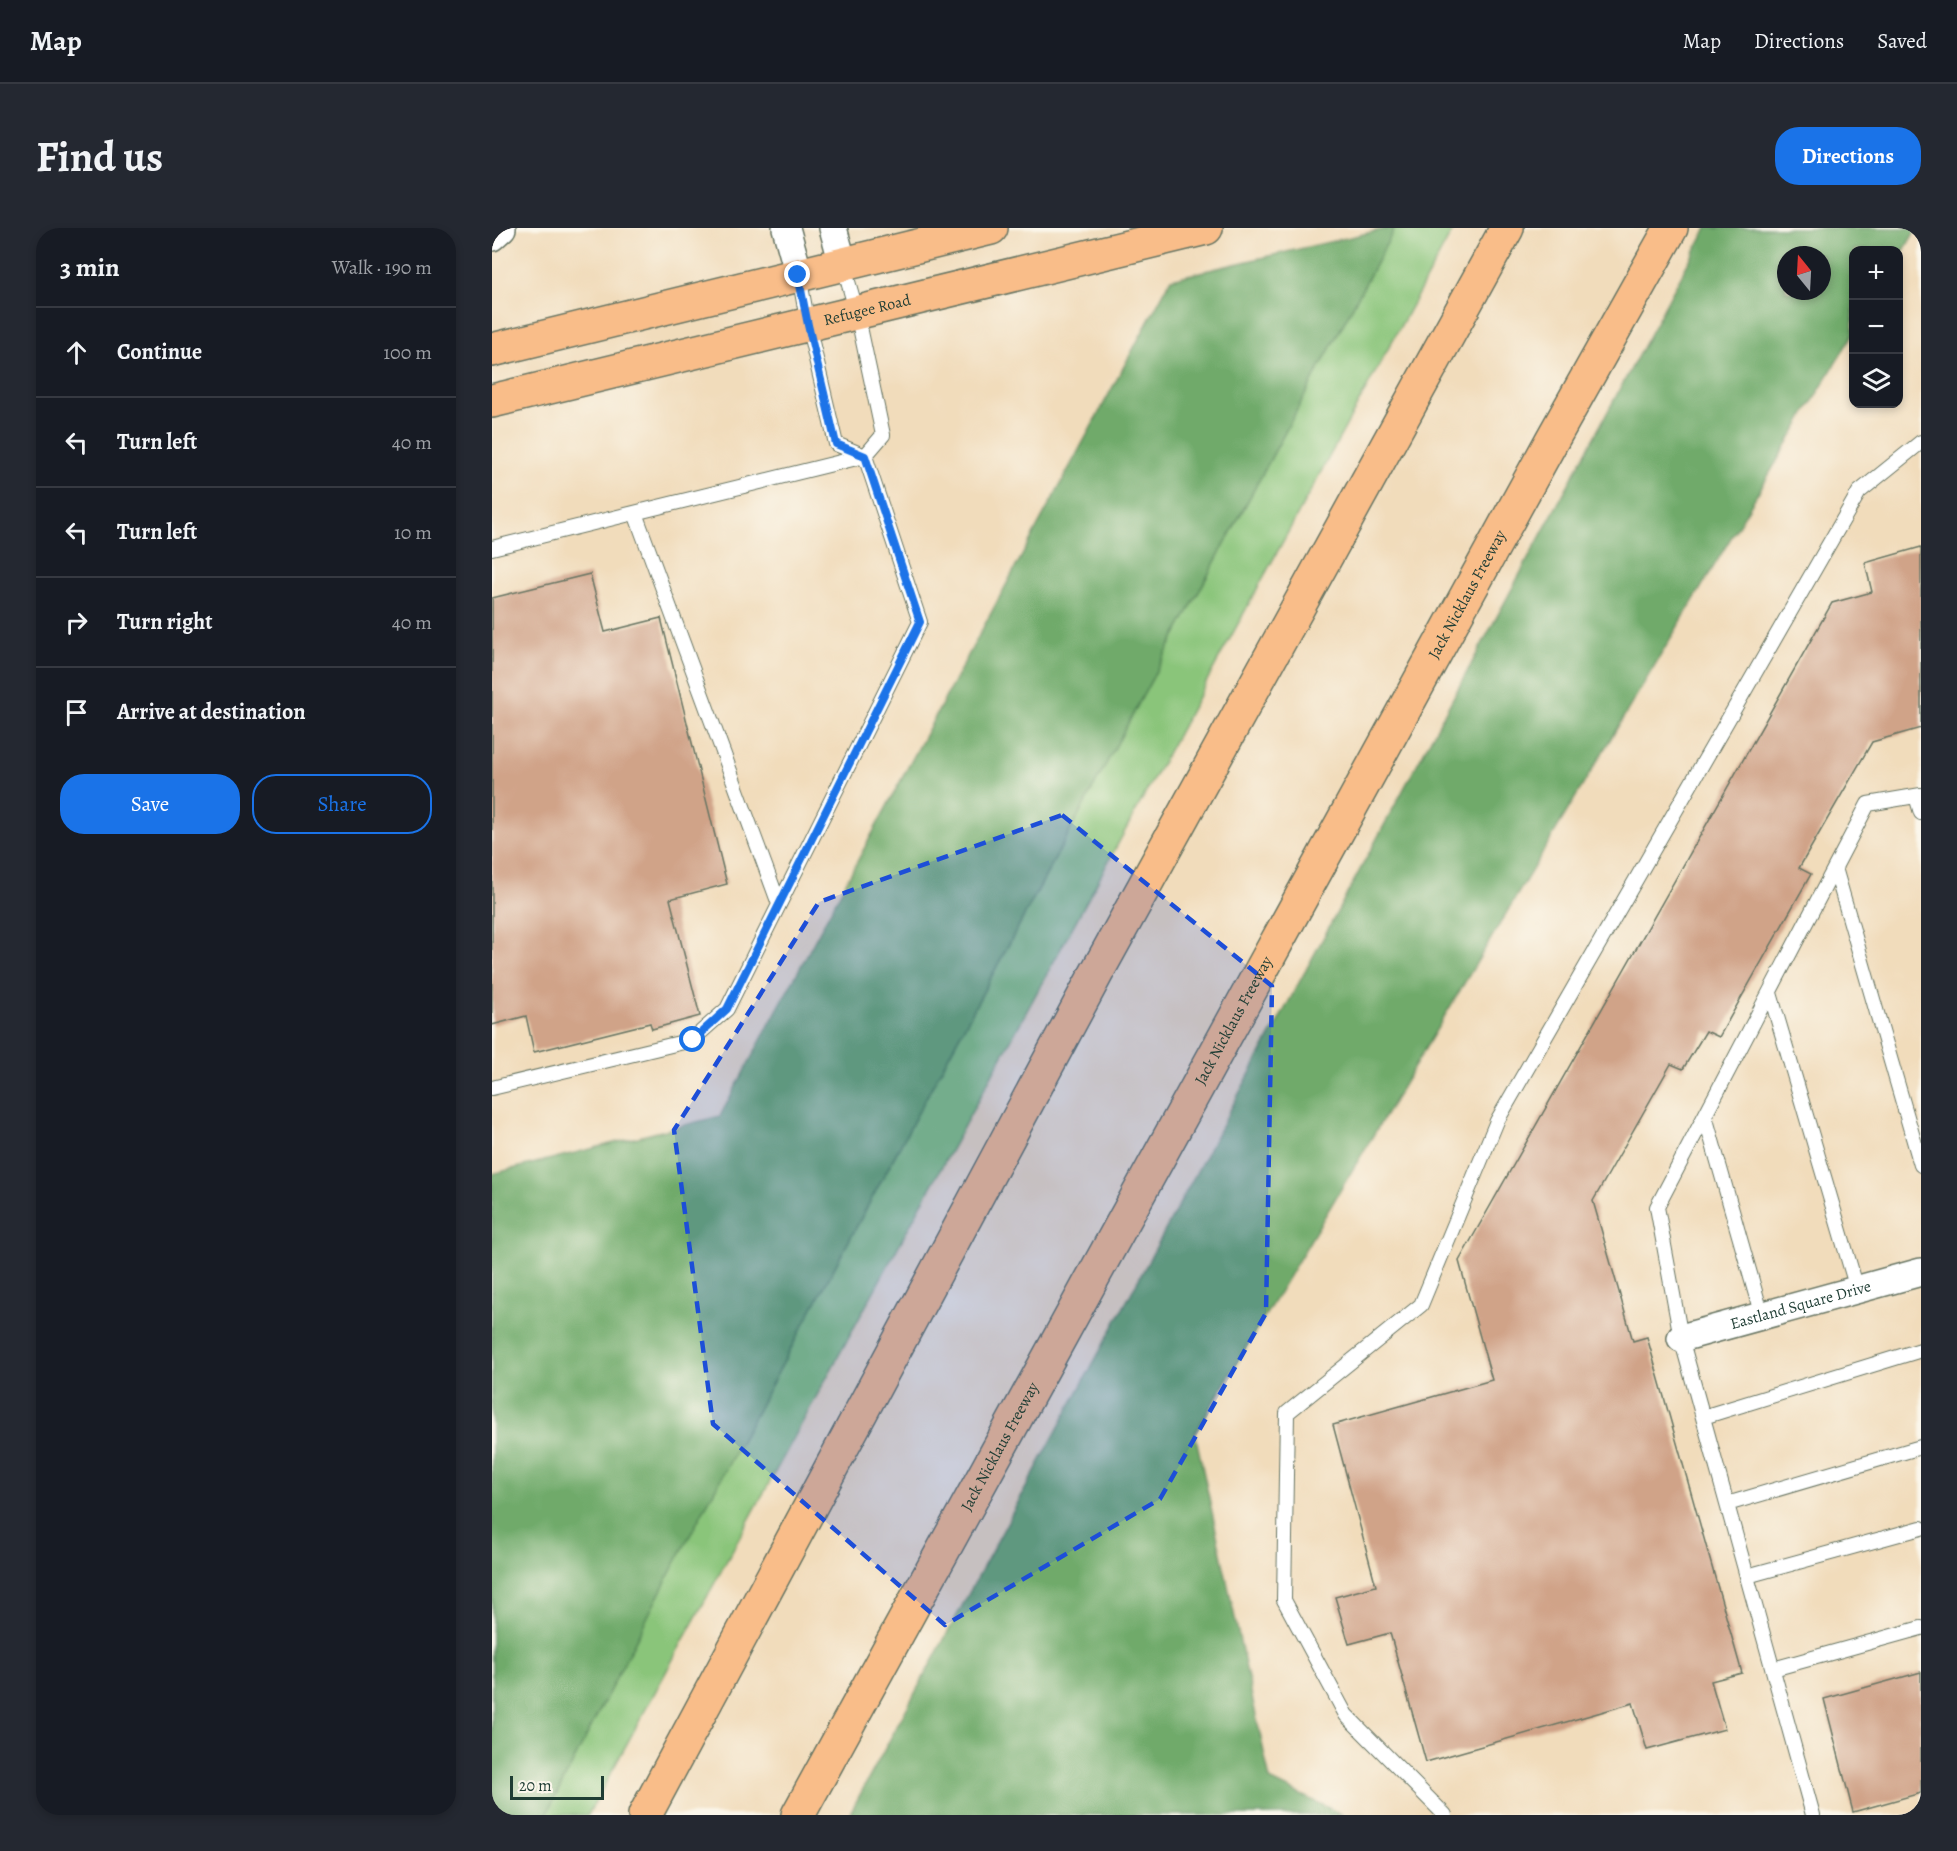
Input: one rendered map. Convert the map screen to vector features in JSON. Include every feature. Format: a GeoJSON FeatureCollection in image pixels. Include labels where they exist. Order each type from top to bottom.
{"type":"FeatureCollection","features":[{"type":"Feature","properties":{"kind":"main road"},"geometry":{"type":"LineString","coordinates":[[492,350],[991,228]]}},
{"type":"Feature","properties":{"kind":"main road","name":"Refugee Road"},"geometry":{"type":"LineString","coordinates":[[492,401],[1206,228]]}},
{"type":"Feature","properties":{"kind":"main road","name":"Jack Nicklaus Freeway"},"geometry":{"type":"LineString","coordinates":[[798,1815],[1557,430],[1671,228]]}},
{"type":"Feature","properties":{"kind":"main road"},"geometry":{"type":"LineString","coordinates":[[645,1815],[1097,972],[1499,242]]}},
{"type":"Feature","properties":{"kind":"street"},"geometry":{"type":"LineString","coordinates":[[492,237],[502,228]]}},
{"type":"Feature","properties":{"kind":"street"},"geometry":{"type":"LineString","coordinates":[[786,228],[798,275]]}},
{"type":"Feature","properties":{"kind":"street"},"geometry":{"type":"LineString","coordinates":[[833,228],[843,264]]}},
{"type":"Feature","properties":{"kind":"street","name":"Eastland Square Drive"},"geometry":{"type":"LineString","coordinates":[[1681,1338],[1921,1272]]}},
{"type":"Feature","properties":{"kind":"lane"},"geometry":{"type":"LineString","coordinates":[[492,548],[865,456],[883,435],[857,313],[843,264]]}},
{"type":"Feature","properties":{"kind":"lane"},"geometry":{"type":"LineString","coordinates":[[492,1088],[693,1040],[727,1009],[920,622],[865,456],[836,444],[798,275]]}},
{"type":"Feature","properties":{"kind":"lane"},"geometry":{"type":"LineString","coordinates":[[1445,1815],[1346,1715],[1284,1600],[1287,1413],[1421,1305],[1497,1121],[1859,492],[1921,442]]}},
{"type":"Feature","properties":{"kind":"lane"},"geometry":{"type":"LineString","coordinates":[[635,513],[779,904]]}},
{"type":"Feature","properties":{"kind":"lane"},"geometry":{"type":"LineString","coordinates":[[1814,1815],[1681,1338],[1657,1207],[1868,804],[1918,795],[1921,813]]}},
{"type":"Feature","properties":{"kind":"lane"},"geometry":{"type":"LineString","coordinates":[[1835,868],[1921,1165]]}},
{"type":"Feature","properties":{"kind":"lane"},"geometry":{"type":"LineString","coordinates":[[1770,993],[1857,1289]]}},
{"type":"Feature","properties":{"kind":"lane"},"geometry":{"type":"LineString","coordinates":[[1705,1116],[1762,1316]]}},
{"type":"Feature","properties":{"kind":"lane"},"geometry":{"type":"LineString","coordinates":[[1703,1417],[1921,1350]]}},
{"type":"Feature","properties":{"kind":"lane"},"geometry":{"type":"LineString","coordinates":[[1727,1504],[1921,1447]]}},
{"type":"Feature","properties":{"kind":"lane"},"geometry":{"type":"LineString","coordinates":[[1747,1576],[1921,1528]]}},
{"type":"Feature","properties":{"kind":"lane"},"geometry":{"type":"LineString","coordinates":[[1773,1669],[1921,1628]]}},
{"type":"Feature","properties":{"kind":"highlighted area"},"geometry":{"type":"Polygon","coordinates":[[[1062,815],[1272,986],[1266,1313],[1160,1499],[945,1625],[713,1424],[674,1130],[819,902],[1062,815]]]}},
{"type":"Feature","properties":{"kind":"green space"},"geometry":{"type":"Polygon","coordinates":[[[1395,228],[1454,228],[588,1815],[546,1815],[673,1567],[1395,228]]]}},
{"type":"Feature","properties":{"kind":"green space"},"geometry":{"type":"Polygon","coordinates":[[[1395,228],[673,1567],[546,1815],[492,1815],[492,1174],[720,1116],[1171,279],[1395,228]]]}},
{"type":"Feature","properties":{"kind":"green space"},"geometry":{"type":"Polygon","coordinates":[[[1707,228],[1917,228],[1903,252],[1903,246],[1849,246],[1849,341],[1195,1433],[1270,1780],[1343,1815],[849,1815],[1707,228]]]}},
{"type":"Feature","properties":{"kind":"building"},"geometry":{"type":"Polygon","coordinates":[[[1921,547],[1921,728],[1872,742],[1799,868],[1811,874],[1719,1037],[1706,1031],[1683,1069],[1671,1064],[1593,1201],[1633,1341],[1647,1337],[1742,1673],[1711,1681],[1725,1729],[1647,1750],[1633,1703],[1426,1762],[1390,1633],[1349,1644],[1335,1597],[1376,1586],[1333,1425],[1492,1380],[1459,1261],[1832,603],[1872,592],[1865,563],[1921,547]]]}},
{"type":"Feature","properties":{"kind":"building"},"geometry":{"type":"Polygon","coordinates":[[[590,574],[605,632],[661,618],[727,884],[670,899],[700,1016],[652,1029],[650,1023],[534,1052],[526,1016],[492,1025],[492,598],[590,574]]]}},
{"type":"Feature","properties":{"kind":"building"},"geometry":{"type":"Polygon","coordinates":[[[1921,1672],[1921,1793],[1853,1812],[1824,1699],[1921,1672]]]}},
{"type":"Feature","properties":{"kind":"route"},"geometry":{"type":"LineString","coordinates":[[693,1040],[727,1009],[920,622],[865,456],[836,444],[798,275]]}}]}
